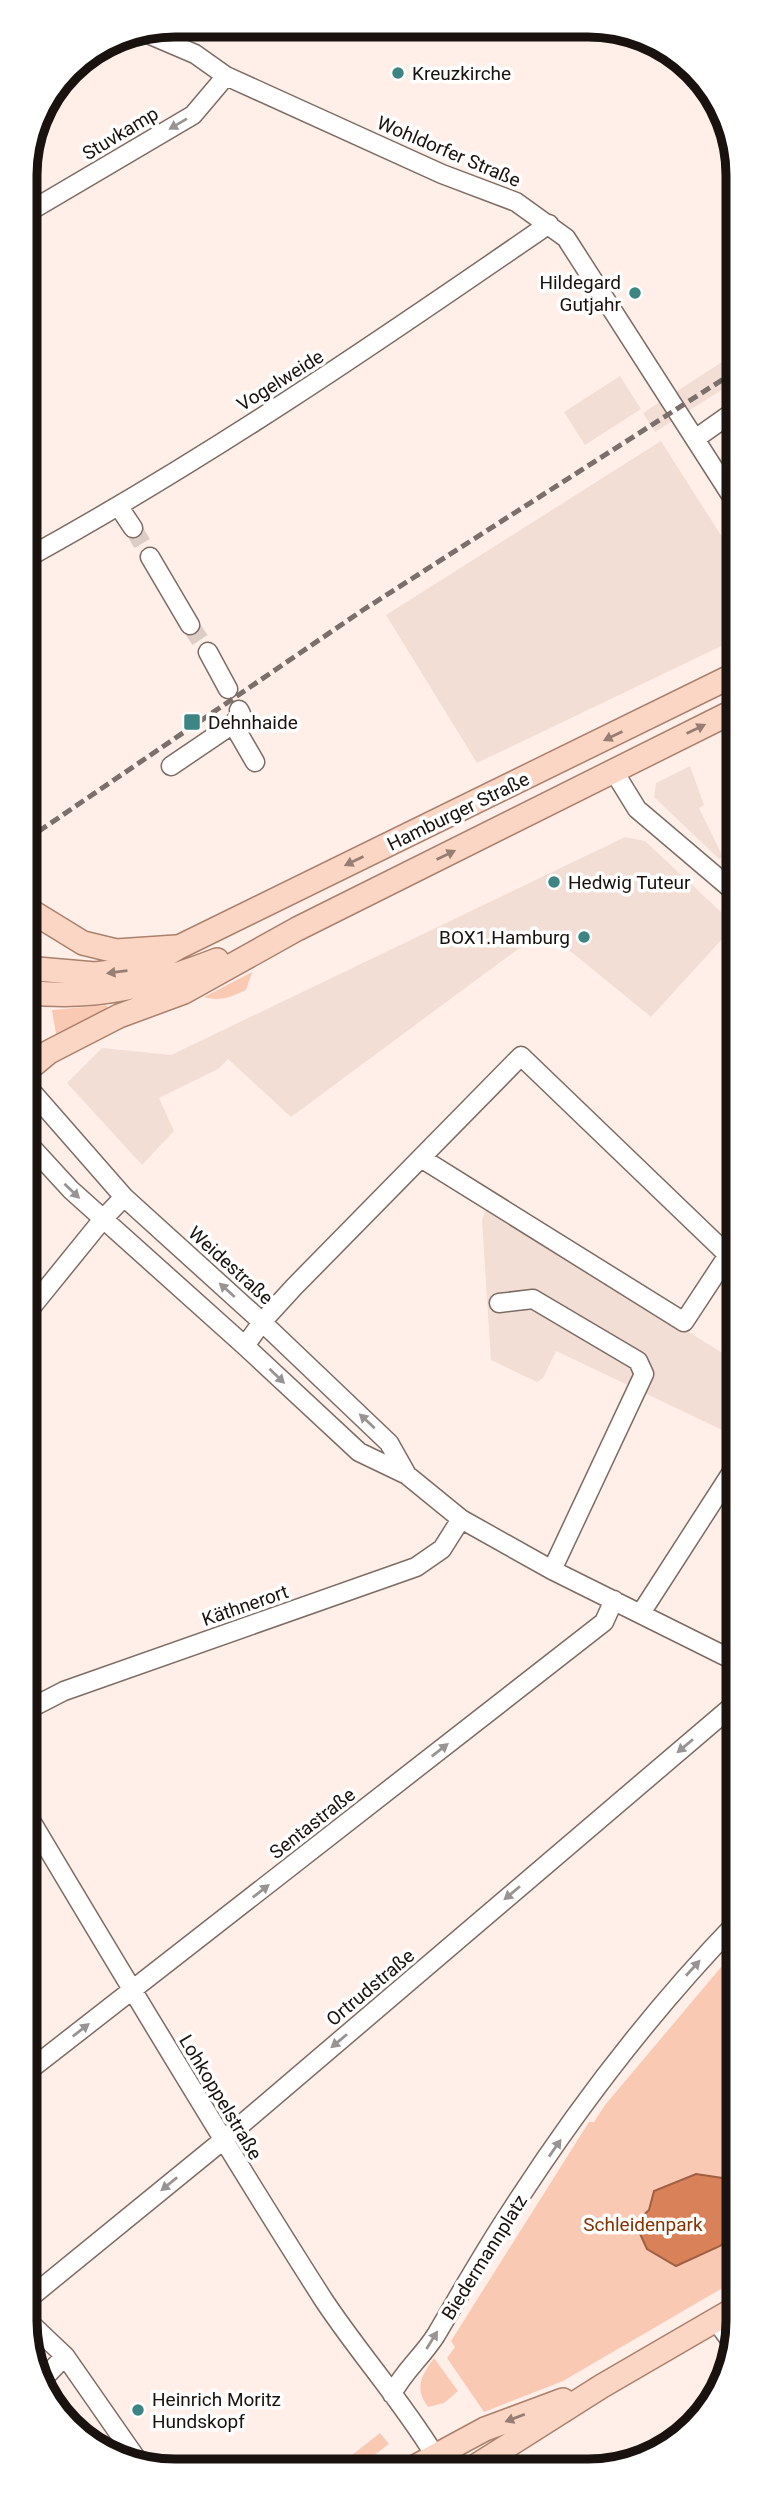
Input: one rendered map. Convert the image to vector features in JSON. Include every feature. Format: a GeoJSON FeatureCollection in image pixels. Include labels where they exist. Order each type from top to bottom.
{"type":"FeatureCollection","features":[{"type":"Feature","properties":{"kind":"main road","name":"Hamburger Straße"},"geometry":{"type":"LineString","coordinates":[[37,969],[95,974],[144,968],[179,947],[726,679]]}},
{"type":"Feature","properties":{"kind":"main road","name":"Hamburger Straße"},"geometry":{"type":"LineString","coordinates":[[37,1062],[49,1052],[119,1016],[184,992],[297,929],[726,715]]}},
{"type":"Feature","properties":{"kind":"main road","name":"Hamburger Straße"},"geometry":{"type":"LineString","coordinates":[[37,915],[83,943],[116,951],[179,947]]}},
{"type":"Feature","properties":{"kind":"main road","name":"Hamburger Straße"},"geometry":{"type":"LineString","coordinates":[[37,993],[69,995],[102,993],[166,980],[297,929]]}},
{"type":"Feature","properties":{"kind":"main road"},"geometry":{"type":"LineString","coordinates":[[487,2459],[602,2386],[726,2315]]}},
{"type":"Feature","properties":{"kind":"main road"},"geometry":{"type":"LineString","coordinates":[[443,2459],[485,2429],[602,2386]]}},
{"type":"Feature","properties":{"kind":"street","name":"Wohldorfer Straße"},"geometry":{"type":"LineString","coordinates":[[157,38],[195,54],[226,76],[442,174],[508,198],[549,223],[566,238],[726,487]]}},
{"type":"Feature","properties":{"kind":"street","name":"Stuvkamp"},"geometry":{"type":"LineString","coordinates":[[37,207],[193,115],[226,76]]}},
{"type":"Feature","properties":{"kind":"street","name":"Vogelweide"},"geometry":{"type":"LineString","coordinates":[[37,552],[120,507],[327,376],[549,223]]}},
{"type":"Feature","properties":{"kind":"street"},"geometry":{"type":"LineString","coordinates":[[695,439],[726,417]]}},
{"type":"Feature","properties":{"kind":"street"},"geometry":{"type":"LineString","coordinates":[[120,507],[133,528]]}},
{"type":"Feature","properties":{"kind":"street"},"geometry":{"type":"LineString","coordinates":[[150,556],[190,625]]}},
{"type":"Feature","properties":{"kind":"street"},"geometry":{"type":"LineString","coordinates":[[208,652],[228,689]]}},
{"type":"Feature","properties":{"kind":"street"},"geometry":{"type":"LineString","coordinates":[[171,766],[236,717],[255,762]]}},
{"type":"Feature","properties":{"kind":"street"},"geometry":{"type":"LineString","coordinates":[[613,770],[637,809],[726,885]]}},
{"type":"Feature","properties":{"kind":"street"},"geometry":{"type":"LineString","coordinates":[[245,1346],[262,1322],[521,1056],[726,1250]]}},
{"type":"Feature","properties":{"kind":"street","name":"Weidestraße"},"geometry":{"type":"LineString","coordinates":[[37,1098],[124,1197],[262,1322],[389,1443],[407,1475]]}},
{"type":"Feature","properties":{"kind":"street","name":"Weidestraße"},"geometry":{"type":"LineString","coordinates":[[37,1153],[71,1190],[359,1452],[407,1475],[461,1520],[552,1570],[726,1656]]}},
{"type":"Feature","properties":{"kind":"street"},"geometry":{"type":"LineString","coordinates":[[421,1157],[684,1322],[726,1266]]}},
{"type":"Feature","properties":{"kind":"street"},"geometry":{"type":"LineString","coordinates":[[37,1300],[124,1197]]}},
{"type":"Feature","properties":{"kind":"street"},"geometry":{"type":"LineString","coordinates":[[499,1303],[533,1298],[638,1361],[644,1374],[552,1570]]}},
{"type":"Feature","properties":{"kind":"street"},"geometry":{"type":"LineString","coordinates":[[641,1613],[726,1481]]}},
{"type":"Feature","properties":{"kind":"street","name":"Käthnerort"},"geometry":{"type":"LineString","coordinates":[[37,1705],[64,1691],[416,1567],[442,1549],[461,1520]]}},
{"type":"Feature","properties":{"kind":"street","name":"Sentastraße"},"geometry":{"type":"LineString","coordinates":[[37,2064],[604,1622],[614,1600]]}},
{"type":"Feature","properties":{"kind":"street","name":"Ortrudstraße"},"geometry":{"type":"LineString","coordinates":[[37,2292],[222,2141],[726,1711]]}},
{"type":"Feature","properties":{"kind":"street","name":"Lohkoppelstraße"},"geometry":{"type":"LineString","coordinates":[[37,1831],[222,2141],[349,2339],[392,2394]]}},
{"type":"Feature","properties":{"kind":"street","name":"Biedermannplatz"},"geometry":{"type":"LineString","coordinates":[[392,2394],[402,2375],[427,2349],[507,2216],[588,2100],[679,1983],[726,1934]]}},
{"type":"Feature","properties":{"kind":"street"},"geometry":{"type":"LineString","coordinates":[[716,2321],[726,2334]]}},
{"type":"Feature","properties":{"kind":"street"},"geometry":{"type":"LineString","coordinates":[[37,2330],[65,2356],[133,2453]]}},
{"type":"Feature","properties":{"kind":"street"},"geometry":{"type":"LineString","coordinates":[[48,2374],[65,2356]]}},
{"type":"Feature","properties":{"kind":"street"},"geometry":{"type":"LineString","coordinates":[[392,2394],[437,2459]]}},
{"type":"Feature","properties":{"kind":"shaded area"},"geometry":{"type":"Polygon","coordinates":[[[726,359],[726,387],[655,432],[643,413],[726,359]]]}},
{"type":"Feature","properties":{"kind":"shaded area"},"geometry":{"type":"Polygon","coordinates":[[[620,376],[641,409],[585,445],[564,412],[620,376]]]}},
{"type":"Feature","properties":{"kind":"shaded area"},"geometry":{"type":"Polygon","coordinates":[[[661,441],[726,543],[726,644],[477,763],[386,615],[661,441]]]}},
{"type":"Feature","properties":{"kind":"shaded area"},"geometry":{"type":"Polygon","coordinates":[[[690,766],[704,805],[699,808],[723,857],[719,859],[654,797],[656,783],[690,766]]]}},
{"type":"Feature","properties":{"kind":"shaded area"},"geometry":{"type":"Polygon","coordinates":[[[625,837],[645,841],[726,917],[726,935],[651,1017],[553,937],[518,949],[291,1117],[228,1059],[218,1069],[159,1098],[174,1131],[142,1165],[67,1083],[102,1048],[171,1055],[625,837]]]}},
{"type":"Feature","properties":{"kind":"shaded area"},"geometry":{"type":"Polygon","coordinates":[[[487,1207],[726,1355],[726,1432],[556,1351],[543,1378],[537,1382],[491,1360],[482,1220],[487,1207]]]}},
{"type":"Feature","properties":{"kind":"shaded area"},"geometry":{"type":"Polygon","coordinates":[[[696,2174],[726,2179],[726,2241],[676,2266],[647,2249],[635,2223],[649,2210],[654,2191],[696,2174]]]}},
{"type":"Feature","properties":{"kind":"green space"},"geometry":{"type":"Polygon","coordinates":[[[252,972],[246,990],[225,998],[204,997],[252,972]]]}},
{"type":"Feature","properties":{"kind":"green space"},"geometry":{"type":"Polygon","coordinates":[[[106,1005],[109,1009],[56,1034],[52,1010],[106,1005]]]}},
{"type":"Feature","properties":{"kind":"green space","name":"Schleidenpark"},"geometry":{"type":"Polygon","coordinates":[[[726,1961],[726,2286],[563,2381],[484,2412],[447,2358],[455,2347],[451,2341],[589,2122],[594,2122],[605,2105],[726,1961]]]}},
{"type":"Feature","properties":{"kind":"green space"},"geometry":{"type":"Polygon","coordinates":[[[434,2358],[458,2391],[444,2403],[428,2407],[420,2388],[434,2358]]]}},
{"type":"Feature","properties":{"kind":"green space"},"geometry":{"type":"Polygon","coordinates":[[[380,2433],[389,2444],[369,2459],[347,2459],[380,2433]]]}},
{"type":"Feature","properties":{"kind":"tunnel"},"geometry":{"type":"LineString","coordinates":[[133,528],[150,557]]}},
{"type":"Feature","properties":{"kind":"tunnel"},"geometry":{"type":"LineString","coordinates":[[190,625],[208,652]]}},
{"type":"Feature","properties":{"kind":"railway"},"geometry":{"type":"LineString","coordinates":[[37,832],[363,610],[726,377]]}},
{"type":"Feature","properties":{"kind":"place","name":"Kreuzkirche"},"geometry":{"type":"Point","coordinates":[398,73]}},
{"type":"Feature","properties":{"kind":"place","name":"Hildegard Gutjahr"},"geometry":{"type":"Point","coordinates":[635,293]}},
{"type":"Feature","properties":{"kind":"place","name":"Dehnhaide"},"geometry":{"type":"Point","coordinates":[192,722]}},
{"type":"Feature","properties":{"kind":"place","name":"Hedwig Tuteur"},"geometry":{"type":"Point","coordinates":[554,882]}},
{"type":"Feature","properties":{"kind":"place","name":"BOX1.Hamburg"},"geometry":{"type":"Point","coordinates":[584,937]}},
{"type":"Feature","properties":{"kind":"place","name":"Heinrich Moritz Hundskopf"},"geometry":{"type":"Point","coordinates":[138,2410]}}]}
